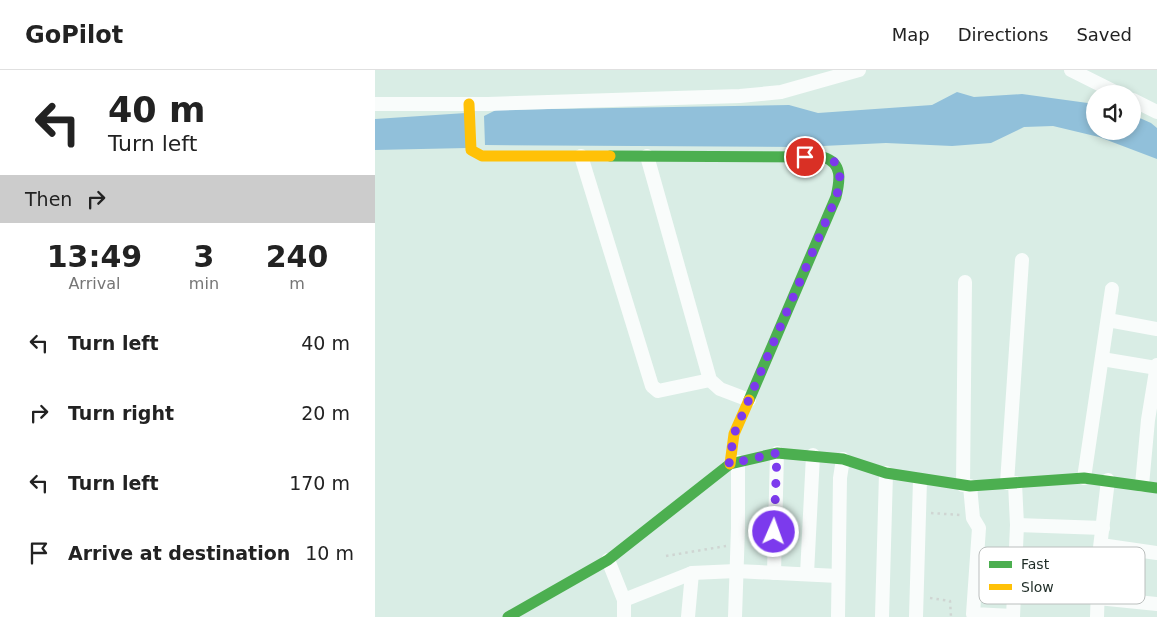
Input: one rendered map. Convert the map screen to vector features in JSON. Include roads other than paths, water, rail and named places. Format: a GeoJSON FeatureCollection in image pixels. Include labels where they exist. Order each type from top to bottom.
{"type":"FeatureCollection","features":[{"type":"Feature","properties":{"kind":"street"},"geometry":{"type":"LineString","coordinates":[[375,104],[469,110],[755,95],[781,92],[859,70]]}},
{"type":"Feature","properties":{"kind":"street"},"geometry":{"type":"LineString","coordinates":[[1071,70],[1101,85]]}},
{"type":"Feature","properties":{"kind":"street"},"geometry":{"type":"LineString","coordinates":[[1141,104],[1157,112]]}},
{"type":"Feature","properties":{"kind":"street"},"geometry":{"type":"LineString","coordinates":[[469,110],[471,150],[475,154],[482,156],[823,157],[832,159],[840,170],[838,189],[829,214],[734,434],[737,544],[735,617]]}},
{"type":"Feature","properties":{"kind":"street"},"geometry":{"type":"LineString","coordinates":[[581,156],[652,386],[658,391],[710,380]]}},
{"type":"Feature","properties":{"kind":"street"},"geometry":{"type":"LineString","coordinates":[[647,156],[710,380],[720,389],[749,400]]}},
{"type":"Feature","properties":{"kind":"street"},"geometry":{"type":"LineString","coordinates":[[1015,547],[1017,525],[1011,483],[1022,260]]}},
{"type":"Feature","properties":{"kind":"street"},"geometry":{"type":"LineString","coordinates":[[965,282],[967,485],[973,515],[979,528],[973,615],[1013,616]]}},
{"type":"Feature","properties":{"kind":"street"},"geometry":{"type":"LineString","coordinates":[[1084,478],[1112,289]]}},
{"type":"Feature","properties":{"kind":"street"},"geometry":{"type":"LineString","coordinates":[[1108,320],[1157,329]]}},
{"type":"Feature","properties":{"kind":"street"},"geometry":{"type":"LineString","coordinates":[[1102,358],[1157,366],[1148,420],[1142,484]]}},
{"type":"Feature","properties":{"kind":"street"},"geometry":{"type":"LineString","coordinates":[[508,617],[608,560],[734,463],[777,453],[813,454],[843,459],[886,473],[920,480],[967,485],[1084,478],[1142,484],[1157,488]]}},
{"type":"Feature","properties":{"kind":"street"},"geometry":{"type":"LineString","coordinates":[[775,573],[777,453]]}},
{"type":"Feature","properties":{"kind":"street"},"geometry":{"type":"LineString","coordinates":[[807,574],[813,454]]}},
{"type":"Feature","properties":{"kind":"street"},"geometry":{"type":"LineString","coordinates":[[838,617],[840,478],[843,459]]}},
{"type":"Feature","properties":{"kind":"street"},"geometry":{"type":"LineString","coordinates":[[881,617],[886,473]]}},
{"type":"Feature","properties":{"kind":"street"},"geometry":{"type":"LineString","coordinates":[[916,617],[920,480]]}},
{"type":"Feature","properties":{"kind":"street"},"geometry":{"type":"LineString","coordinates":[[1101,547],[1108,480]]}},
{"type":"Feature","properties":{"kind":"street"},"geometry":{"type":"LineString","coordinates":[[1017,525],[1103,528]]}},
{"type":"Feature","properties":{"kind":"street"},"geometry":{"type":"LineString","coordinates":[[608,560],[624,600],[624,617]]}},
{"type":"Feature","properties":{"kind":"street"},"geometry":{"type":"LineString","coordinates":[[624,600],[692,573],[736,571],[838,576]]}},
{"type":"Feature","properties":{"kind":"street"},"geometry":{"type":"LineString","coordinates":[[688,617],[692,573]]}},
{"type":"Feature","properties":{"kind":"street"},"geometry":{"type":"LineString","coordinates":[[1097,617],[1098,604]]}},
{"type":"Feature","properties":{"kind":"water"},"geometry":{"type":"Polygon","coordinates":[[[957,92],[974,97],[1022,94],[1086,103],[1086,134],[1053,126],[1024,127],[991,143],[952,146],[886,143],[801,147],[485,145],[484,116],[496,110],[789,105],[818,113],[932,105],[957,92]]]}},
{"type":"Feature","properties":{"kind":"water"},"geometry":{"type":"Polygon","coordinates":[[[466,113],[467,148],[375,150],[375,119],[466,113]]]}},
{"type":"Feature","properties":{"kind":"water"},"geometry":{"type":"Polygon","coordinates":[[[1141,119],[1157,128],[1157,159],[1107,140],[1141,140],[1141,119]]]}}]}
